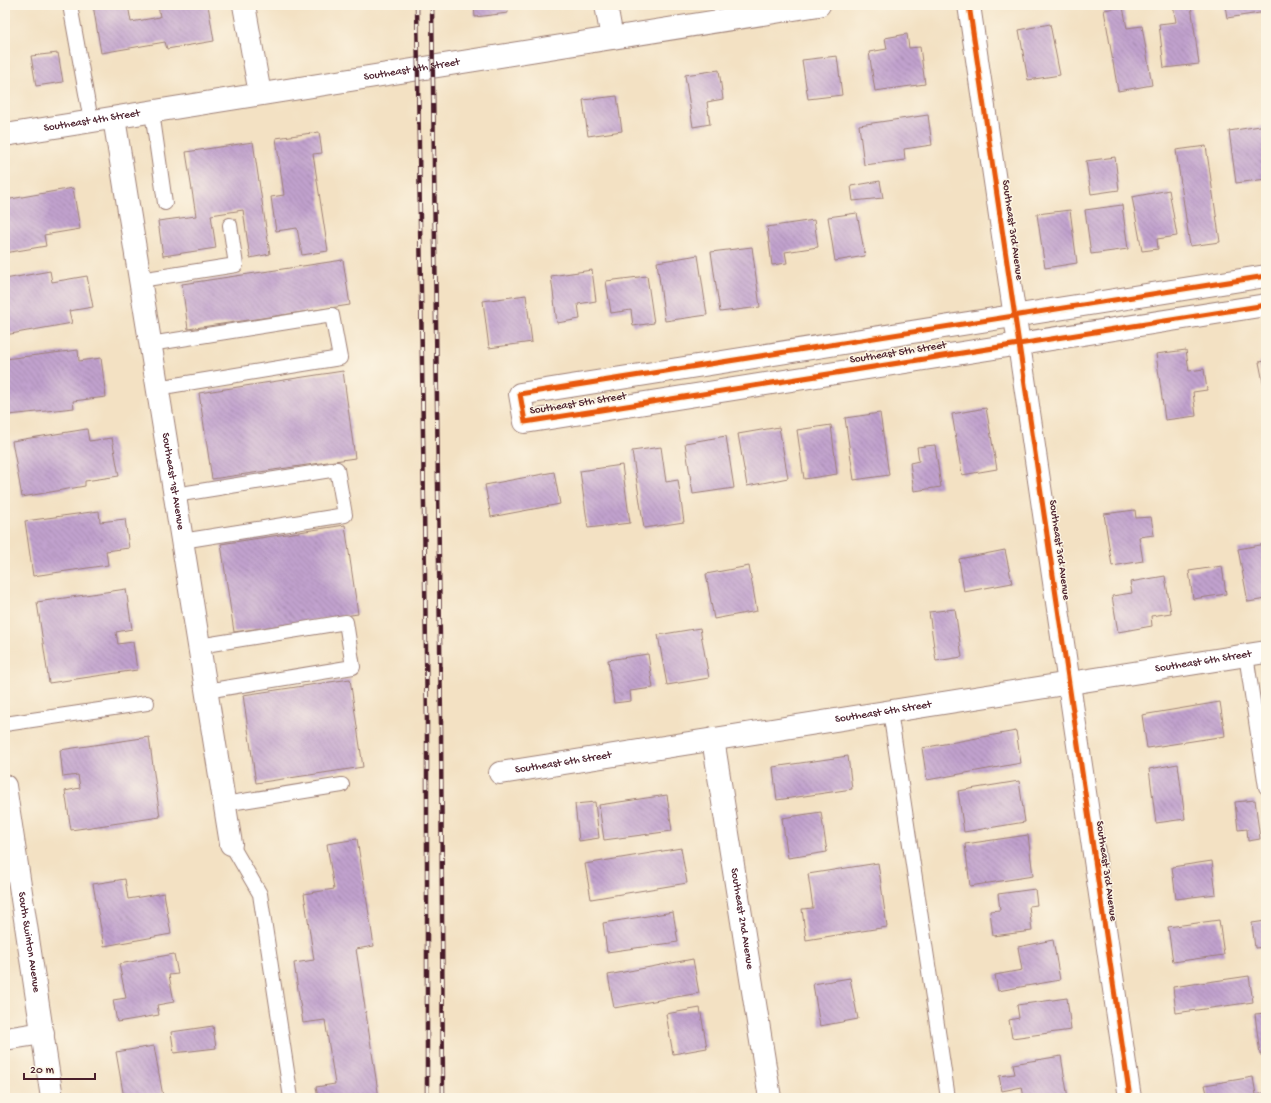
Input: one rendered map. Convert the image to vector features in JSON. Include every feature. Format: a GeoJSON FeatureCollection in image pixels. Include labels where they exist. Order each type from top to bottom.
{"type":"FeatureCollection","features":[{"type":"Feature","properties":{"kind":"street"},"geometry":{"type":"LineString","coordinates":[[244,5],[260,94]]}},
{"type":"Feature","properties":{"kind":"street"},"geometry":{"type":"LineString","coordinates":[[606,5],[612,38]]}},
{"type":"Feature","properties":{"kind":"street","name":"Southeast 4th Street"},"geometry":{"type":"LineString","coordinates":[[5,135],[612,38],[791,7],[819,5]]}},
{"type":"Feature","properties":{"kind":"street","name":"Southeast 3rd Avenue"},"geometry":{"type":"LineString","coordinates":[[969,5],[1130,1098]]}},
{"type":"Feature","properties":{"kind":"street","name":"Southeast 1st Avenue"},"geometry":{"type":"LineString","coordinates":[[114,118],[231,844]]}},
{"type":"Feature","properties":{"kind":"street","name":"Southeast 5th Street"},"geometry":{"type":"LineString","coordinates":[[1266,276],[520,394],[525,422],[1266,305]]}},
{"type":"Feature","properties":{"kind":"street","name":"Southeast 6th Street"},"geometry":{"type":"LineString","coordinates":[[500,772],[1256,654]]}},
{"type":"Feature","properties":{"kind":"street","name":"Southeast 2nd Avenue"},"geometry":{"type":"LineString","coordinates":[[713,739],[770,1098]]}},
{"type":"Feature","properties":{"kind":"street","name":"South Swinton Avenue"},"geometry":{"type":"LineString","coordinates":[[5,786],[52,1098]]}},
{"type":"Feature","properties":{"kind":"street"},"geometry":{"type":"LineString","coordinates":[[5,1039],[42,1033]]}},
{"type":"Feature","properties":{"kind":"lane"},"geometry":{"type":"LineString","coordinates":[[70,5],[92,121]]}},
{"type":"Feature","properties":{"kind":"lane"},"geometry":{"type":"LineString","coordinates":[[152,112],[164,203]]}},
{"type":"Feature","properties":{"kind":"lane"},"geometry":{"type":"LineString","coordinates":[[140,280],[236,265],[230,225]]}},
{"type":"Feature","properties":{"kind":"lane"},"geometry":{"type":"LineString","coordinates":[[150,344],[332,315],[340,358],[157,388]]}},
{"type":"Feature","properties":{"kind":"lane"},"geometry":{"type":"LineString","coordinates":[[175,495],[337,469],[345,515],[182,541]]}},
{"type":"Feature","properties":{"kind":"lane"},"geometry":{"type":"LineString","coordinates":[[199,646],[346,622],[354,667],[206,691]]}},
{"type":"Feature","properties":{"kind":"lane"},"geometry":{"type":"LineString","coordinates":[[1256,654],[1266,787]]}},
{"type":"Feature","properties":{"kind":"lane"},"geometry":{"type":"LineString","coordinates":[[5,724],[147,703]]}},
{"type":"Feature","properties":{"kind":"lane"},"geometry":{"type":"LineString","coordinates":[[890,711],[948,1098]]}},
{"type":"Feature","properties":{"kind":"lane"},"geometry":{"type":"LineString","coordinates":[[224,804],[342,785]]}},
{"type":"Feature","properties":{"kind":"lane"},"geometry":{"type":"LineString","coordinates":[[231,844],[260,894],[291,1098]]}},
{"type":"Feature","properties":{"kind":"building"},"geometry":{"type":"Polygon","coordinates":[[[93,5],[128,5],[131,22],[160,17],[158,5],[208,5],[214,41],[167,49],[165,42],[101,53],[93,5]]]}},
{"type":"Feature","properties":{"kind":"building"},"geometry":{"type":"Polygon","coordinates":[[[474,5],[507,5],[508,13],[475,17],[474,5]]]}},
{"type":"Feature","properties":{"kind":"building"},"geometry":{"type":"Polygon","coordinates":[[[1173,5],[1191,5],[1199,64],[1164,68],[1159,24],[1176,22],[1173,5]]]}},
{"type":"Feature","properties":{"kind":"building"},"geometry":{"type":"Polygon","coordinates":[[[1225,5],[1266,5],[1266,12],[1227,18],[1225,5]]]}},
{"type":"Feature","properties":{"kind":"building"},"geometry":{"type":"Polygon","coordinates":[[[1123,7],[1127,28],[1142,26],[1152,85],[1118,91],[1104,10],[1123,7]]]}},
{"type":"Feature","properties":{"kind":"building"},"geometry":{"type":"Polygon","coordinates":[[[1050,24],[1060,75],[1028,80],[1019,30],[1050,24]]]}},
{"type":"Feature","properties":{"kind":"building"},"geometry":{"type":"Polygon","coordinates":[[[907,34],[909,48],[920,47],[925,84],[875,91],[869,52],[887,49],[885,38],[907,34]]]}},
{"type":"Feature","properties":{"kind":"building"},"geometry":{"type":"Polygon","coordinates":[[[58,53],[63,82],[36,86],[31,56],[58,53]]]}},
{"type":"Feature","properties":{"kind":"building"},"geometry":{"type":"Polygon","coordinates":[[[837,56],[842,95],[808,99],[802,60],[837,56]]]}},
{"type":"Feature","properties":{"kind":"building"},"geometry":{"type":"Polygon","coordinates":[[[719,70],[723,99],[707,102],[710,124],[693,127],[685,75],[719,70]]]}},
{"type":"Feature","properties":{"kind":"building"},"geometry":{"type":"Polygon","coordinates":[[[617,96],[622,131],[588,136],[583,100],[617,96]]]}},
{"type":"Feature","properties":{"kind":"building"},"geometry":{"type":"Polygon","coordinates":[[[928,115],[932,145],[904,149],[905,160],[864,165],[859,125],[928,115]]]}},
{"type":"Feature","properties":{"kind":"building"},"geometry":{"type":"Polygon","coordinates":[[[1266,125],[1266,179],[1236,183],[1229,131],[1266,125]]]}},
{"type":"Feature","properties":{"kind":"building"},"geometry":{"type":"Polygon","coordinates":[[[319,132],[322,153],[313,154],[328,251],[302,255],[297,228],[276,231],[271,197],[284,195],[276,138],[319,132]]]}},
{"type":"Feature","properties":{"kind":"building"},"geometry":{"type":"Polygon","coordinates":[[[253,142],[270,254],[250,258],[243,210],[211,215],[216,248],[163,256],[158,221],[196,216],[186,152],[253,142]]]}},
{"type":"Feature","properties":{"kind":"building"},"geometry":{"type":"Polygon","coordinates":[[[1206,146],[1220,242],[1190,246],[1176,150],[1206,146]]]}},
{"type":"Feature","properties":{"kind":"building"},"geometry":{"type":"Polygon","coordinates":[[[1115,157],[1119,190],[1091,194],[1086,161],[1115,157]]]}},
{"type":"Feature","properties":{"kind":"building"},"geometry":{"type":"Polygon","coordinates":[[[880,181],[883,198],[853,201],[851,186],[880,181]]]}},
{"type":"Feature","properties":{"kind":"building"},"geometry":{"type":"Polygon","coordinates":[[[73,188],[80,229],[44,235],[46,246],[5,253],[5,200],[73,188]]]}},
{"type":"Feature","properties":{"kind":"building"},"geometry":{"type":"Polygon","coordinates":[[[1169,190],[1177,236],[1157,239],[1158,249],[1142,251],[1132,197],[1169,190]]]}},
{"type":"Feature","properties":{"kind":"building"},"geometry":{"type":"Polygon","coordinates":[[[1122,205],[1128,249],[1091,254],[1085,210],[1122,205]]]}},
{"type":"Feature","properties":{"kind":"building"},"geometry":{"type":"Polygon","coordinates":[[[1070,210],[1077,263],[1045,268],[1037,214],[1070,210]]]}},
{"type":"Feature","properties":{"kind":"building"},"geometry":{"type":"Polygon","coordinates":[[[857,213],[865,256],[835,261],[828,217],[857,213]]]}},
{"type":"Feature","properties":{"kind":"building"},"geometry":{"type":"Polygon","coordinates":[[[814,220],[818,247],[785,252],[787,263],[772,265],[767,227],[814,220]]]}},
{"type":"Feature","properties":{"kind":"building"},"geometry":{"type":"Polygon","coordinates":[[[752,247],[760,307],[720,312],[711,252],[752,247]]]}},
{"type":"Feature","properties":{"kind":"building"},"geometry":{"type":"Polygon","coordinates":[[[698,255],[707,315],[665,321],[657,262],[698,255]]]}},
{"type":"Feature","properties":{"kind":"building"},"geometry":{"type":"Polygon","coordinates":[[[343,260],[350,305],[188,329],[182,284],[343,260]]]}},
{"type":"Feature","properties":{"kind":"building"},"geometry":{"type":"Polygon","coordinates":[[[592,270],[596,301],[578,304],[580,319],[557,323],[551,276],[592,270]]]}},
{"type":"Feature","properties":{"kind":"building"},"geometry":{"type":"Polygon","coordinates":[[[50,271],[52,282],[87,276],[93,307],[69,311],[72,323],[5,335],[5,279],[50,271]]]}},
{"type":"Feature","properties":{"kind":"building"},"geometry":{"type":"Polygon","coordinates":[[[647,276],[654,323],[633,326],[631,310],[611,313],[606,281],[647,276]]]}},
{"type":"Feature","properties":{"kind":"building"},"geometry":{"type":"Polygon","coordinates":[[[526,295],[532,342],[489,348],[483,301],[526,295]]]}},
{"type":"Feature","properties":{"kind":"building"},"geometry":{"type":"Polygon","coordinates":[[[78,350],[79,361],[101,358],[106,397],[73,401],[74,408],[9,415],[5,385],[5,359],[78,350]]]}},
{"type":"Feature","properties":{"kind":"building"},"geometry":{"type":"Polygon","coordinates":[[[1186,350],[1189,371],[1204,369],[1207,390],[1193,392],[1196,416],[1165,420],[1156,354],[1186,350]]]}},
{"type":"Feature","properties":{"kind":"building"},"geometry":{"type":"Polygon","coordinates":[[[1266,361],[1266,392],[1265,392],[1259,362],[1266,361]]]}},
{"type":"Feature","properties":{"kind":"building"},"geometry":{"type":"Polygon","coordinates":[[[343,371],[355,458],[212,479],[199,393],[343,371]]]}},
{"type":"Feature","properties":{"kind":"building"},"geometry":{"type":"Polygon","coordinates":[[[986,408],[997,469],[962,475],[952,414],[986,408]]]}},
{"type":"Feature","properties":{"kind":"building"},"geometry":{"type":"Polygon","coordinates":[[[880,413],[889,475],[854,480],[845,418],[880,413]]]}},
{"type":"Feature","properties":{"kind":"building"},"geometry":{"type":"Polygon","coordinates":[[[831,425],[837,474],[804,479],[797,430],[831,425]]]}},
{"type":"Feature","properties":{"kind":"building"},"geometry":{"type":"Polygon","coordinates":[[[779,427],[788,478],[747,486],[738,434],[779,427]]]}},
{"type":"Feature","properties":{"kind":"building"},"geometry":{"type":"Polygon","coordinates":[[[87,429],[89,441],[112,438],[119,476],[85,481],[85,486],[22,497],[12,441],[87,429]]]}},
{"type":"Feature","properties":{"kind":"building"},"geometry":{"type":"Polygon","coordinates":[[[726,436],[734,488],[693,494],[685,443],[726,436]]]}},
{"type":"Feature","properties":{"kind":"building"},"geometry":{"type":"Polygon","coordinates":[[[935,445],[941,487],[914,491],[910,463],[919,461],[917,447],[935,445]]]}},
{"type":"Feature","properties":{"kind":"building"},"geometry":{"type":"Polygon","coordinates":[[[661,447],[666,482],[678,480],[684,522],[644,528],[632,451],[661,447]]]}},
{"type":"Feature","properties":{"kind":"building"},"geometry":{"type":"Polygon","coordinates":[[[622,465],[630,523],[588,528],[580,471],[622,465]]]}},
{"type":"Feature","properties":{"kind":"building"},"geometry":{"type":"Polygon","coordinates":[[[554,472],[560,504],[491,517],[485,485],[554,472]]]}},
{"type":"Feature","properties":{"kind":"building"},"geometry":{"type":"Polygon","coordinates":[[[1135,510],[1136,518],[1151,517],[1154,535],[1139,537],[1143,561],[1112,566],[1104,514],[1135,510]]]}},
{"type":"Feature","properties":{"kind":"building"},"geometry":{"type":"Polygon","coordinates":[[[99,511],[100,522],[125,519],[129,548],[106,551],[108,565],[33,576],[25,521],[99,511]]]}},
{"type":"Feature","properties":{"kind":"building"},"geometry":{"type":"Polygon","coordinates":[[[345,525],[358,614],[234,632],[221,544],[345,525]]]}},
{"type":"Feature","properties":{"kind":"building"},"geometry":{"type":"Polygon","coordinates":[[[1266,544],[1266,599],[1248,602],[1238,549],[1266,544]]]}},
{"type":"Feature","properties":{"kind":"building"},"geometry":{"type":"Polygon","coordinates":[[[1005,550],[1012,583],[964,592],[959,559],[1005,550]]]}},
{"type":"Feature","properties":{"kind":"building"},"geometry":{"type":"Polygon","coordinates":[[[749,566],[757,611],[714,619],[706,574],[749,566]]]}},
{"type":"Feature","properties":{"kind":"building"},"geometry":{"type":"Polygon","coordinates":[[[1222,566],[1226,594],[1193,599],[1189,571],[1222,566]]]}},
{"type":"Feature","properties":{"kind":"building"},"geometry":{"type":"Polygon","coordinates":[[[1165,576],[1171,613],[1151,616],[1152,626],[1118,632],[1112,596],[1132,593],[1130,582],[1165,576]]]}},
{"type":"Feature","properties":{"kind":"building"},"geometry":{"type":"Polygon","coordinates":[[[126,589],[132,629],[116,632],[118,644],[133,642],[137,670],[49,683],[37,602],[126,589]]]}},
{"type":"Feature","properties":{"kind":"building"},"geometry":{"type":"Polygon","coordinates":[[[955,609],[962,657],[936,661],[929,612],[955,609]]]}},
{"type":"Feature","properties":{"kind":"building"},"geometry":{"type":"Polygon","coordinates":[[[700,628],[709,678],[667,685],[658,635],[700,628]]]}},
{"type":"Feature","properties":{"kind":"building"},"geometry":{"type":"Polygon","coordinates":[[[648,654],[653,688],[630,691],[631,701],[614,703],[608,660],[648,654]]]}},
{"type":"Feature","properties":{"kind":"building"},"geometry":{"type":"Polygon","coordinates":[[[350,679],[363,767],[256,783],[243,695],[350,679]]]}},
{"type":"Feature","properties":{"kind":"building"},"geometry":{"type":"Polygon","coordinates":[[[1220,702],[1225,736],[1147,748],[1142,715],[1220,702]]]}},
{"type":"Feature","properties":{"kind":"building"},"geometry":{"type":"Polygon","coordinates":[[[1016,731],[1021,763],[927,780],[922,748],[1016,731]]]}},
{"type":"Feature","properties":{"kind":"building"},"geometry":{"type":"Polygon","coordinates":[[[149,737],[160,817],[71,830],[65,791],[80,788],[78,775],[63,777],[60,750],[149,737]]]}},
{"type":"Feature","properties":{"kind":"building"},"geometry":{"type":"Polygon","coordinates":[[[848,756],[852,789],[777,800],[773,767],[848,756]]]}},
{"type":"Feature","properties":{"kind":"building"},"geometry":{"type":"Polygon","coordinates":[[[1178,764],[1185,819],[1156,823],[1149,769],[1178,764]]]}},
{"type":"Feature","properties":{"kind":"building"},"geometry":{"type":"Polygon","coordinates":[[[1019,781],[1025,822],[964,832],[958,791],[1019,781]]]}},
{"type":"Feature","properties":{"kind":"building"},"geometry":{"type":"Polygon","coordinates":[[[667,795],[672,831],[604,840],[599,805],[667,795]]]}},
{"type":"Feature","properties":{"kind":"building"},"geometry":{"type":"Polygon","coordinates":[[[1255,800],[1260,839],[1248,841],[1247,829],[1238,830],[1235,802],[1255,800]]]}},
{"type":"Feature","properties":{"kind":"building"},"geometry":{"type":"Polygon","coordinates":[[[595,802],[599,838],[579,841],[575,804],[595,802]]]}},
{"type":"Feature","properties":{"kind":"building"},"geometry":{"type":"Polygon","coordinates":[[[821,812],[827,852],[788,858],[782,818],[821,812]]]}},
{"type":"Feature","properties":{"kind":"building"},"geometry":{"type":"Polygon","coordinates":[[[1028,835],[1033,876],[970,886],[965,844],[1028,835]]]}},
{"type":"Feature","properties":{"kind":"building"},"geometry":{"type":"Polygon","coordinates":[[[357,839],[374,946],[356,949],[379,1098],[318,1098],[316,1087],[335,1084],[325,1020],[303,1023],[294,963],[314,960],[304,894],[334,889],[327,844],[357,839]]]}},
{"type":"Feature","properties":{"kind":"building"},"geometry":{"type":"Polygon","coordinates":[[[681,848],[687,883],[591,899],[585,864],[681,848]]]}},
{"type":"Feature","properties":{"kind":"building"},"geometry":{"type":"Polygon","coordinates":[[[1212,861],[1216,894],[1176,899],[1172,867],[1212,861]]]}},
{"type":"Feature","properties":{"kind":"building"},"geometry":{"type":"Polygon","coordinates":[[[878,863],[887,927],[806,940],[802,909],[813,908],[808,874],[878,863]]]}},
{"type":"Feature","properties":{"kind":"building"},"geometry":{"type":"Polygon","coordinates":[[[125,879],[128,899],[164,893],[171,934],[104,946],[93,884],[125,879]]]}},
{"type":"Feature","properties":{"kind":"building"},"geometry":{"type":"Polygon","coordinates":[[[1035,889],[1037,905],[1029,906],[1032,931],[993,936],[990,911],[1000,910],[998,894],[1035,889]]]}},
{"type":"Feature","properties":{"kind":"building"},"geometry":{"type":"Polygon","coordinates":[[[673,912],[678,942],[607,952],[603,923],[673,912]]]}},
{"type":"Feature","properties":{"kind":"building"},"geometry":{"type":"Polygon","coordinates":[[[1219,920],[1224,955],[1173,962],[1168,927],[1219,920]]]}},
{"type":"Feature","properties":{"kind":"building"},"geometry":{"type":"Polygon","coordinates":[[[1266,921],[1266,947],[1255,948],[1252,923],[1266,921]]]}},
{"type":"Feature","properties":{"kind":"building"},"geometry":{"type":"Polygon","coordinates":[[[1053,940],[1060,980],[998,991],[995,975],[1022,970],[1018,947],[1053,940]]]}},
{"type":"Feature","properties":{"kind":"building"},"geometry":{"type":"Polygon","coordinates":[[[174,954],[178,974],[169,975],[174,1002],[157,1005],[159,1015],[117,1022],[113,1000],[126,998],[119,964],[174,954]]]}},
{"type":"Feature","properties":{"kind":"building"},"geometry":{"type":"Polygon","coordinates":[[[693,959],[699,993],[614,1008],[608,975],[693,959]]]}},
{"type":"Feature","properties":{"kind":"building"},"geometry":{"type":"Polygon","coordinates":[[[1249,976],[1253,1002],[1176,1013],[1173,987],[1249,976]]]}},
{"type":"Feature","properties":{"kind":"building"},"geometry":{"type":"Polygon","coordinates":[[[850,978],[858,1019],[820,1026],[813,984],[850,978]]]}},
{"type":"Feature","properties":{"kind":"building"},"geometry":{"type":"Polygon","coordinates":[[[1067,998],[1071,1030],[1012,1038],[1009,1020],[1019,1018],[1017,1005],[1067,998]]]}},
{"type":"Feature","properties":{"kind":"building"},"geometry":{"type":"Polygon","coordinates":[[[700,1008],[707,1048],[673,1054],[666,1014],[700,1008]]]}},
{"type":"Feature","properties":{"kind":"building"},"geometry":{"type":"Polygon","coordinates":[[[1266,1013],[1266,1054],[1260,1055],[1255,1014],[1266,1013]]]}},
{"type":"Feature","properties":{"kind":"building"},"geometry":{"type":"Polygon","coordinates":[[[213,1026],[216,1048],[174,1053],[171,1032],[213,1026]]]}},
{"type":"Feature","properties":{"kind":"building"},"geometry":{"type":"Polygon","coordinates":[[[154,1046],[163,1096],[149,1098],[124,1098],[116,1052],[154,1046]]]}},
{"type":"Feature","properties":{"kind":"building"},"geometry":{"type":"Polygon","coordinates":[[[1061,1056],[1068,1098],[1024,1098],[1022,1087],[1002,1091],[999,1076],[1015,1074],[1013,1064],[1061,1056]]]}},
{"type":"Feature","properties":{"kind":"building"},"geometry":{"type":"Polygon","coordinates":[[[1253,1077],[1256,1095],[1266,1093],[1266,1098],[1208,1098],[1205,1085],[1253,1077]]]}},
{"type":"Feature","properties":{"kind":"railway"},"geometry":{"type":"LineString","coordinates":[[417,5],[427,722],[427,1098]]}},
{"type":"Feature","properties":{"kind":"railway"},"geometry":{"type":"LineString","coordinates":[[432,5],[441,721],[443,1098]]}},
{"type":"Feature","properties":{"kind":"cycle path"},"geometry":{"type":"LineString","coordinates":[[969,5],[1130,1098]]}},
{"type":"Feature","properties":{"kind":"cycle path"},"geometry":{"type":"LineString","coordinates":[[1266,276],[520,394],[525,422],[1266,305]]}}]}
